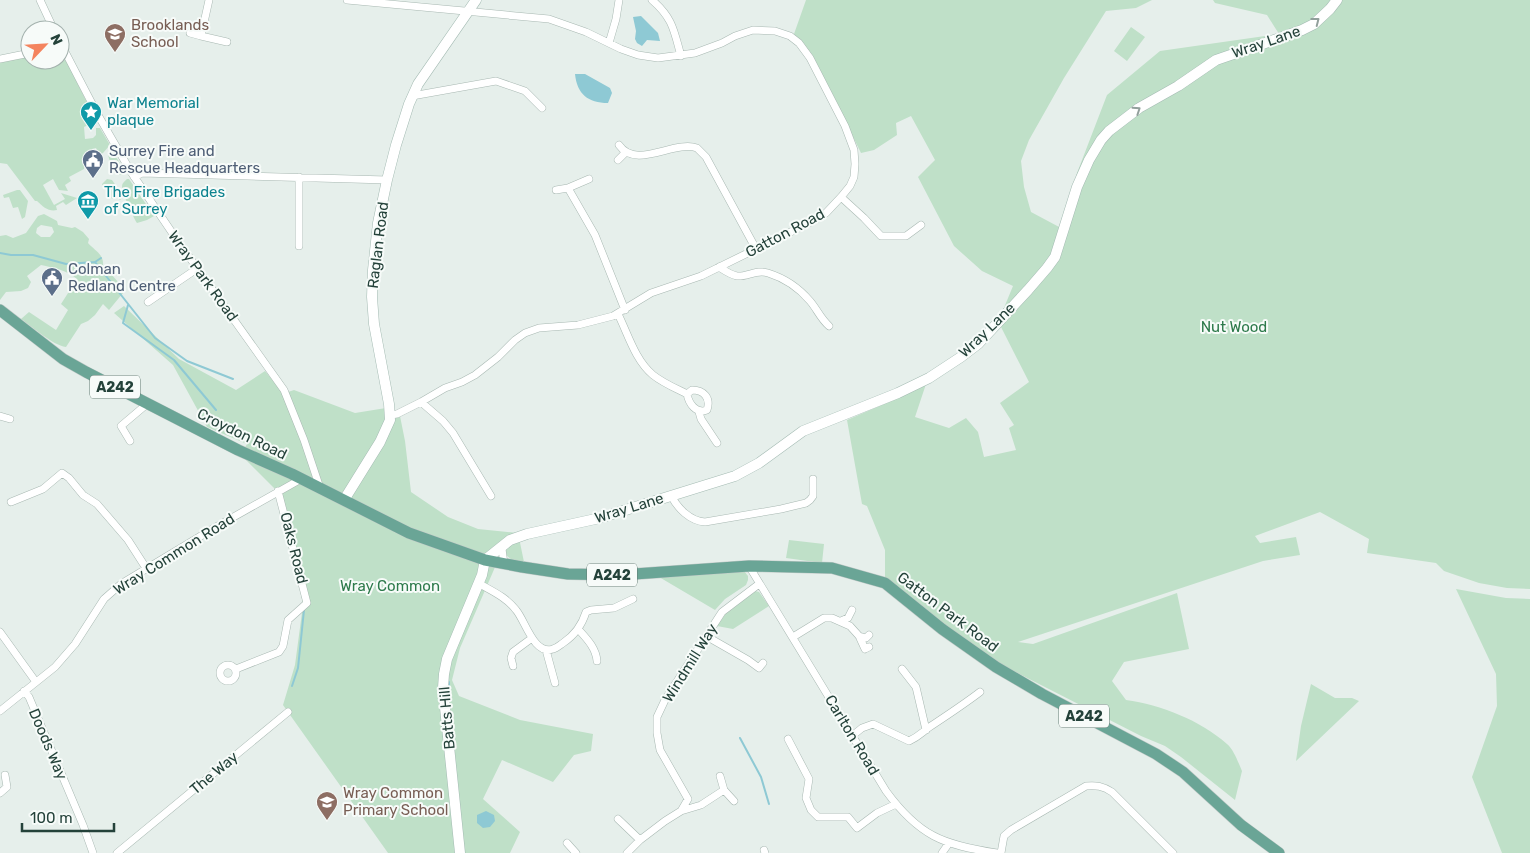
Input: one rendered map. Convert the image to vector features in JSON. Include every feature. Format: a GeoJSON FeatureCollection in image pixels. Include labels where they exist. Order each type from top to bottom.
{"type":"FeatureCollection","features":[{"type":"Feature","properties":{"kind":"main road","name":"Croydon Road"},"geometry":{"type":"LineString","coordinates":[[0,310],[64,359],[147,404],[417,536],[485,560]]}},
{"type":"Feature","properties":{"kind":"main road","name":"Gatton Park Road"},"geometry":{"type":"LineString","coordinates":[[485,560],[568,574],[620,575],[749,566],[832,568],[885,583],[942,629],[996,667],[1042,694],[1156,754],[1183,772],[1241,825],[1279,853]]}},
{"type":"Feature","properties":{"kind":"street"},"geometry":{"type":"LineString","coordinates":[[40,0],[49,20]]}},
{"type":"Feature","properties":{"kind":"street"},"geometry":{"type":"LineString","coordinates":[[202,36],[209,0]]}},
{"type":"Feature","properties":{"kind":"street","name":"Gatton Road"},"geometry":{"type":"LineString","coordinates":[[347,0],[549,19],[578,28],[621,49],[638,55],[658,58],[681,56],[708,49],[753,30],[775,31],[790,36],[799,42],[810,58],[845,126],[854,150],[854,177],[850,186],[826,213],[816,220],[701,276],[651,293],[622,312],[606,318],[578,324],[540,328],[526,333],[515,340],[479,372],[397,414],[391,415]]}},
{"type":"Feature","properties":{"kind":"street","name":"Raglan Road"},"geometry":{"type":"LineString","coordinates":[[391,415],[372,312],[373,270],[378,223],[387,180],[412,96],[427,70],[476,0]]}},
{"type":"Feature","properties":{"kind":"street"},"geometry":{"type":"LineString","coordinates":[[609,43],[619,0]]}},
{"type":"Feature","properties":{"kind":"street"},"geometry":{"type":"LineString","coordinates":[[652,0],[668,16],[681,56]]}},
{"type":"Feature","properties":{"kind":"street","name":"Wray Lane"},"geometry":{"type":"LineString","coordinates":[[485,560],[504,543],[527,534],[600,518],[735,476],[759,463],[803,431],[898,393],[929,378],[978,344],[1047,268],[1055,257],[1077,187],[1089,160],[1097,145],[1109,131],[1139,108],[1178,86],[1216,60],[1314,24],[1337,0]]}},
{"type":"Feature","properties":{"kind":"street"},"geometry":{"type":"LineString","coordinates":[[190,33],[227,42]]}},
{"type":"Feature","properties":{"kind":"street"},"geometry":{"type":"LineString","coordinates":[[0,58],[20,55]]}},
{"type":"Feature","properties":{"kind":"street","name":"Wray Park Road"},"geometry":{"type":"LineString","coordinates":[[70,63],[134,177],[284,390],[304,440],[320,488]]}},
{"type":"Feature","properties":{"kind":"street"},"geometry":{"type":"LineString","coordinates":[[412,96],[496,81],[525,91],[542,108]]}},
{"type":"Feature","properties":{"kind":"street"},"geometry":{"type":"LineString","coordinates":[[619,145],[625,153],[637,155],[687,146],[697,148],[706,157],[756,249]]}},
{"type":"Feature","properties":{"kind":"street"},"geometry":{"type":"LineString","coordinates":[[618,160],[625,153]]}},
{"type":"Feature","properties":{"kind":"street"},"geometry":{"type":"LineString","coordinates":[[134,177],[142,174],[387,180]]}},
{"type":"Feature","properties":{"kind":"street"},"geometry":{"type":"LineString","coordinates":[[299,177],[299,246]]}},
{"type":"Feature","properties":{"kind":"street"},"geometry":{"type":"LineString","coordinates":[[556,190],[568,188],[590,179]]}},
{"type":"Feature","properties":{"kind":"street"},"geometry":{"type":"LineString","coordinates":[[568,188],[596,235],[640,360],[645,368],[654,376],[667,385],[687,394],[717,443]]}},
{"type":"Feature","properties":{"kind":"street"},"geometry":{"type":"LineString","coordinates":[[841,197],[881,236],[906,236],[921,225]]}},
{"type":"Feature","properties":{"kind":"street"},"geometry":{"type":"LineString","coordinates":[[720,267],[738,276],[760,271],[767,272],[790,283],[811,302],[829,326]]}},
{"type":"Feature","properties":{"kind":"street"},"geometry":{"type":"LineString","coordinates":[[148,302],[198,268]]}},
{"type":"Feature","properties":{"kind":"street"},"geometry":{"type":"LineString","coordinates":[[687,394],[689,391],[696,390],[701,391],[707,397],[708,407],[706,410],[699,412]]}},
{"type":"Feature","properties":{"kind":"street"},"geometry":{"type":"LineString","coordinates":[[421,402],[443,421],[453,433],[491,496]]}},
{"type":"Feature","properties":{"kind":"street"},"geometry":{"type":"LineString","coordinates":[[130,441],[121,426],[147,404]]}},
{"type":"Feature","properties":{"kind":"street"},"geometry":{"type":"LineString","coordinates":[[344,500],[380,442],[389,425],[391,415]]}},
{"type":"Feature","properties":{"kind":"street"},"geometry":{"type":"LineString","coordinates":[[0,416],[10,419]]}},
{"type":"Feature","properties":{"kind":"street"},"geometry":{"type":"LineString","coordinates":[[11,502],[43,489],[62,473],[69,478],[83,495],[97,504],[128,540],[146,568]]}},
{"type":"Feature","properties":{"kind":"street","name":"Wray Common Road"},"geometry":{"type":"LineString","coordinates":[[0,711],[55,667],[75,644],[104,599],[121,584],[301,478]]}},
{"type":"Feature","properties":{"kind":"street"},"geometry":{"type":"LineString","coordinates":[[671,495],[681,511],[696,521],[705,522],[802,504],[812,499],[814,479]]}},
{"type":"Feature","properties":{"kind":"street","name":"Oaks Road"},"geometry":{"type":"LineString","coordinates":[[236,669],[279,652],[283,646],[288,620],[306,605],[307,600],[278,491]]}},
{"type":"Feature","properties":{"kind":"street"},"geometry":{"type":"LineString","coordinates":[[504,543],[502,549],[504,564]]}},
{"type":"Feature","properties":{"kind":"street","name":"Batts Hill"},"geometry":{"type":"LineString","coordinates":[[460,853],[443,688],[444,674],[447,659],[482,575],[485,560]]}},
{"type":"Feature","properties":{"kind":"street","name":"Carlton Road"},"geometry":{"type":"LineString","coordinates":[[749,566],[852,736],[901,811],[917,825],[940,840],[976,850],[997,853]]}},
{"type":"Feature","properties":{"kind":"street"},"geometry":{"type":"LineString","coordinates":[[478,583],[497,593],[517,610],[537,645],[546,650],[553,649],[567,640],[582,624],[586,612],[614,608],[633,599]]}},
{"type":"Feature","properties":{"kind":"street","name":"Windmill Way"},"geometry":{"type":"LineString","coordinates":[[688,799],[660,750],[657,733],[658,717],[665,700],[722,612],[759,584]]}},
{"type":"Feature","properties":{"kind":"street"},"geometry":{"type":"LineString","coordinates":[[841,621],[848,618],[852,610]]}},
{"type":"Feature","properties":{"kind":"street"},"geometry":{"type":"LineString","coordinates":[[793,637],[824,618],[832,618],[850,626],[859,636],[866,649],[869,647]]}},
{"type":"Feature","properties":{"kind":"street"},"geometry":{"type":"LineString","coordinates":[[578,629],[590,643],[597,657],[597,662]]}},
{"type":"Feature","properties":{"kind":"street"},"geometry":{"type":"LineString","coordinates":[[0,632],[36,682]]}},
{"type":"Feature","properties":{"kind":"street"},"geometry":{"type":"LineString","coordinates":[[859,636],[866,638],[869,635]]}},
{"type":"Feature","properties":{"kind":"street"},"geometry":{"type":"LineString","coordinates":[[706,636],[748,660],[759,669]]}},
{"type":"Feature","properties":{"kind":"street"},"geometry":{"type":"LineString","coordinates":[[513,666],[511,658],[513,652],[532,638]]}},
{"type":"Feature","properties":{"kind":"street"},"geometry":{"type":"LineString","coordinates":[[546,650],[555,684]]}},
{"type":"Feature","properties":{"kind":"street"},"geometry":{"type":"LineString","coordinates":[[902,669],[916,687],[926,730]]}},
{"type":"Feature","properties":{"kind":"street","name":"Doods Way"},"geometry":{"type":"LineString","coordinates":[[24,691],[29,697],[93,853]]}},
{"type":"Feature","properties":{"kind":"street"},"geometry":{"type":"LineString","coordinates":[[852,736],[862,728],[873,724],[909,741],[959,709],[980,692]]}},
{"type":"Feature","properties":{"kind":"street","name":"The Way"},"geometry":{"type":"LineString","coordinates":[[117,853],[288,712]]}},
{"type":"Feature","properties":{"kind":"street"},"geometry":{"type":"LineString","coordinates":[[788,739],[809,779],[806,798],[811,810],[818,817],[848,817],[858,831],[877,813],[896,804]]}},
{"type":"Feature","properties":{"kind":"street"},"geometry":{"type":"LineString","coordinates":[[0,793],[8,787],[5,775]]}},
{"type":"Feature","properties":{"kind":"street"},"geometry":{"type":"LineString","coordinates":[[720,776],[724,790],[734,801]]}},
{"type":"Feature","properties":{"kind":"street"},"geometry":{"type":"LineString","coordinates":[[1002,853],[1004,836],[1010,830],[1086,786],[1096,785],[1112,792],[1172,853]]}},
{"type":"Feature","properties":{"kind":"street"},"geometry":{"type":"LineString","coordinates":[[628,853],[640,840],[665,821],[681,811],[701,805],[724,790]]}},
{"type":"Feature","properties":{"kind":"street"},"geometry":{"type":"LineString","coordinates":[[681,811],[688,799],[701,805]]}},
{"type":"Feature","properties":{"kind":"street"},"geometry":{"type":"LineString","coordinates":[[618,819],[640,840]]}},
{"type":"Feature","properties":{"kind":"street"},"geometry":{"type":"LineString","coordinates":[[566,843],[576,853]]}},
{"type":"Feature","properties":{"kind":"street"},"geometry":{"type":"LineString","coordinates":[[942,853],[949,843]]}},
{"type":"Feature","properties":{"kind":"green space","name":"Nut Wood"},"geometry":{"type":"Polygon","coordinates":[[[806,0],[1152,0],[1136,8],[1106,11],[1064,78],[1029,140],[1021,161],[1024,187],[1031,212],[1061,228],[1077,173],[1107,95],[1160,51],[1279,34],[1267,15],[1215,3],[1213,0],[1530,0],[1530,589],[1507,588],[1479,583],[1444,571],[1436,563],[1367,553],[1369,539],[1320,512],[1255,536],[1260,543],[1296,537],[1300,555],[1263,561],[1018,642],[1033,644],[1177,593],[1189,649],[1124,662],[1112,681],[1126,700],[1139,702],[1180,715],[1205,728],[1227,744],[1234,753],[1242,771],[1235,800],[1165,746],[1141,736],[990,659],[885,583],[885,550],[867,506],[862,504],[847,420],[926,384],[915,417],[949,428],[966,418],[978,432],[984,457],[1016,450],[1009,428],[1014,425],[1000,403],[1029,382],[1001,327],[1001,315],[1013,286],[982,271],[954,246],[918,177],[935,160],[911,116],[896,123],[897,135],[874,150],[861,153],[817,64],[794,34],[806,0]]]}},
{"type":"Feature","properties":{"kind":"green space"},"geometry":{"type":"Polygon","coordinates":[[[1131,27],[1145,37],[1127,61],[1114,51],[1131,27]]]}},
{"type":"Feature","properties":{"kind":"green space"},"geometry":{"type":"Polygon","coordinates":[[[20,57],[20,70],[70,70],[70,68],[97,123],[95,126],[90,127],[88,125],[84,127],[85,139],[93,138],[96,135],[96,128],[100,128],[110,145],[99,155],[96,148],[92,149],[98,162],[87,168],[84,167],[84,169],[69,177],[71,181],[65,185],[68,191],[59,190],[53,179],[43,185],[54,205],[65,199],[61,193],[77,198],[66,205],[63,202],[56,206],[57,210],[49,210],[35,201],[7,164],[0,163],[0,62],[20,57]]]}},
{"type":"Feature","properties":{"kind":"green space"},"geometry":{"type":"Polygon","coordinates":[[[111,151],[126,173],[117,174],[111,165],[108,155],[111,151]]]}},
{"type":"Feature","properties":{"kind":"green space"},"geometry":{"type":"Polygon","coordinates":[[[107,179],[112,180],[119,190],[122,198],[120,200],[117,196],[112,199],[105,185],[103,186],[102,184],[107,179]]]}},
{"type":"Feature","properties":{"kind":"green space"},"geometry":{"type":"Polygon","coordinates":[[[129,179],[154,216],[137,223],[122,190],[122,184],[129,179]]]}},
{"type":"Feature","properties":{"kind":"green space"},"geometry":{"type":"Polygon","coordinates":[[[20,190],[28,201],[25,217],[22,219],[18,207],[13,208],[9,197],[4,198],[3,195],[20,190]]]}},
{"type":"Feature","properties":{"kind":"green space"},"geometry":{"type":"Polygon","coordinates":[[[44,214],[57,221],[58,225],[75,227],[83,232],[89,239],[88,243],[102,258],[103,265],[119,283],[123,293],[109,310],[103,304],[95,315],[81,324],[66,347],[49,339],[21,319],[29,312],[56,330],[68,310],[61,304],[77,279],[69,273],[41,265],[27,276],[31,282],[28,288],[21,291],[6,292],[0,300],[0,236],[6,235],[13,238],[26,233],[38,216],[44,214]],[[41,225],[37,228],[36,233],[41,237],[50,237],[54,232],[52,227],[41,225]]]}},
{"type":"Feature","properties":{"kind":"green space","name":"Wray Common"},"geometry":{"type":"Polygon","coordinates":[[[124,306],[179,359],[236,390],[265,371],[278,387],[288,392],[294,390],[355,413],[386,408],[393,420],[400,416],[411,492],[448,517],[478,529],[518,533],[524,562],[507,556],[499,558],[460,648],[452,680],[459,696],[520,720],[593,734],[591,751],[574,755],[553,782],[502,760],[483,799],[520,832],[510,853],[388,853],[283,705],[295,665],[303,605],[288,513],[275,489],[241,455],[247,444],[207,427],[173,365],[114,313],[124,306]]]}},
{"type":"Feature","properties":{"kind":"green space"},"geometry":{"type":"Polygon","coordinates":[[[789,540],[824,544],[822,563],[786,558],[789,540]]]}},
{"type":"Feature","properties":{"kind":"green space"},"geometry":{"type":"Polygon","coordinates":[[[744,571],[748,576],[746,585],[725,599],[715,610],[654,574],[744,571]]]}},
{"type":"Feature","properties":{"kind":"green space"},"geometry":{"type":"Polygon","coordinates":[[[1456,589],[1506,598],[1530,599],[1530,853],[1502,853],[1472,777],[1497,706],[1496,674],[1456,589]]]}},
{"type":"Feature","properties":{"kind":"green space"},"geometry":{"type":"Polygon","coordinates":[[[755,591],[759,592],[769,606],[733,629],[717,626],[729,609],[755,591]]]}},
{"type":"Feature","properties":{"kind":"green space"},"geometry":{"type":"Polygon","coordinates":[[[1311,684],[1335,698],[1352,698],[1359,701],[1296,761],[1301,726],[1311,684]]]}},
{"type":"Feature","properties":{"kind":"water"},"geometry":{"type":"Polygon","coordinates":[[[641,16],[658,33],[660,41],[647,40],[642,46],[637,43],[633,17],[641,16]]]}},
{"type":"Feature","properties":{"kind":"water"},"geometry":{"type":"Polygon","coordinates":[[[575,74],[585,74],[610,88],[612,93],[608,103],[601,103],[585,96],[578,87],[575,74]]]}},
{"type":"Feature","properties":{"kind":"water"},"geometry":{"type":"Polygon","coordinates":[[[486,811],[494,815],[495,821],[490,827],[483,828],[477,823],[477,815],[486,811]]]}},
{"type":"Feature","properties":{"kind":"waterway"},"geometry":{"type":"LineString","coordinates":[[0,253],[33,255],[66,264],[95,262],[101,258]]}},
{"type":"Feature","properties":{"kind":"waterway"},"geometry":{"type":"LineString","coordinates":[[95,262],[155,338],[187,361],[233,379]]}},
{"type":"Feature","properties":{"kind":"waterway"},"geometry":{"type":"LineString","coordinates":[[128,305],[123,323],[174,360],[216,410]]}},
{"type":"Feature","properties":{"kind":"waterway"},"geometry":{"type":"LineString","coordinates":[[292,686],[298,668],[304,610]]}},
{"type":"Feature","properties":{"kind":"waterway"},"geometry":{"type":"LineString","coordinates":[[449,682],[449,697]]}},
{"type":"Feature","properties":{"kind":"waterway"},"geometry":{"type":"LineString","coordinates":[[740,738],[761,777],[769,804]]}},
{"type":"Feature","properties":{"kind":"place","name":"Brooklands School"},"geometry":{"type":"Point","coordinates":[115,53]}},
{"type":"Feature","properties":{"kind":"place","name":"War Memorial plaque"},"geometry":{"type":"Point","coordinates":[91,131]}},
{"type":"Feature","properties":{"kind":"place","name":"Surrey Fire and Rescue Headquarters"},"geometry":{"type":"Point","coordinates":[93,179]}},
{"type":"Feature","properties":{"kind":"place","name":"The Fire Brigades of Surrey"},"geometry":{"type":"Point","coordinates":[88,220]}},
{"type":"Feature","properties":{"kind":"place","name":"Colman Redland Centre"},"geometry":{"type":"Point","coordinates":[52,297]}},
{"type":"Feature","properties":{"kind":"place","name":"Wray Common Primary School"},"geometry":{"type":"Point","coordinates":[327,821]}}]}
